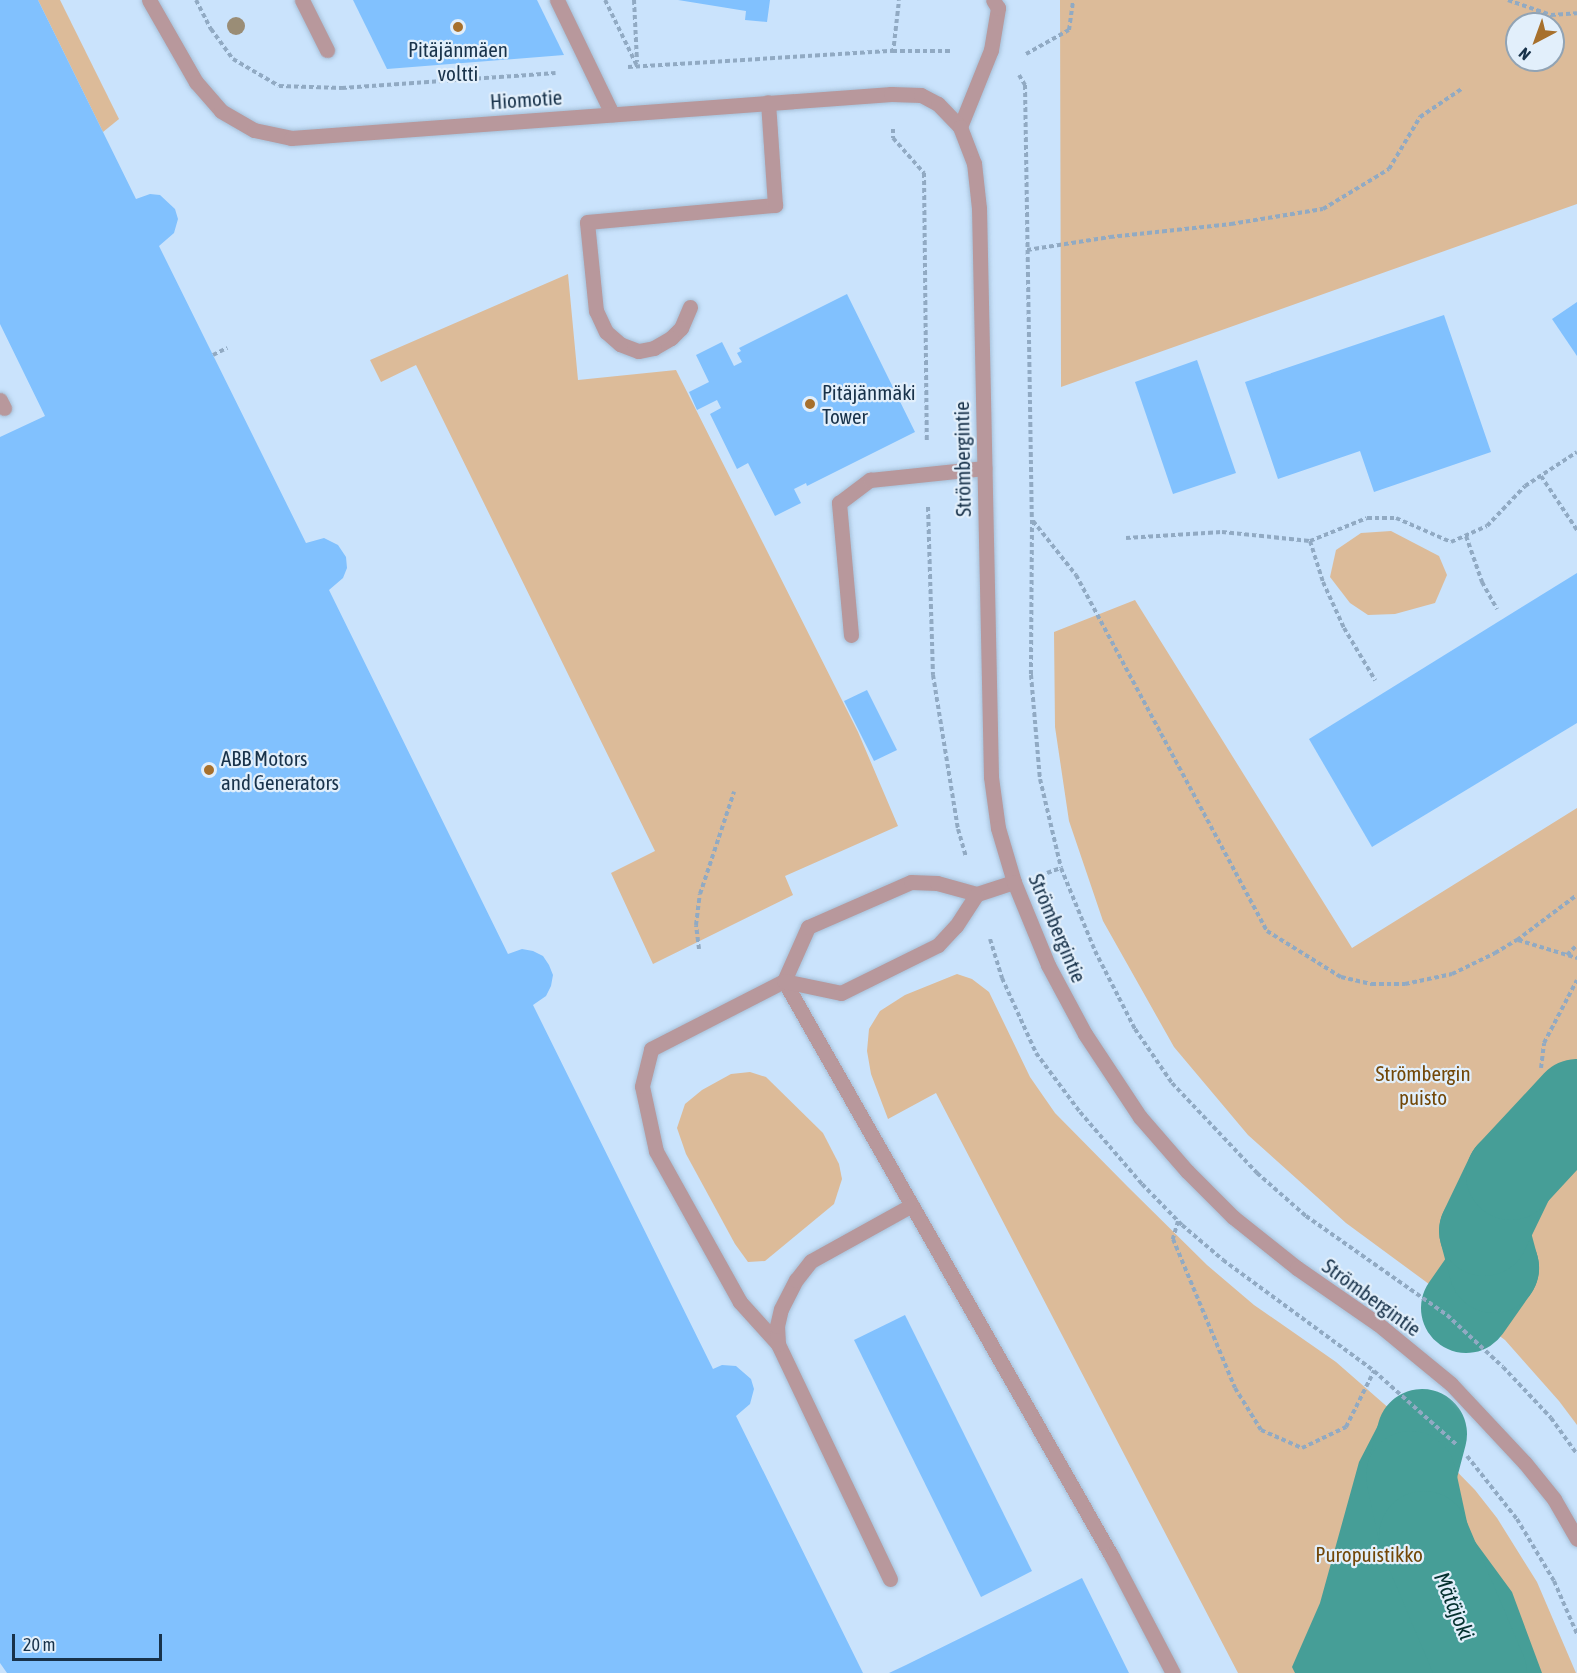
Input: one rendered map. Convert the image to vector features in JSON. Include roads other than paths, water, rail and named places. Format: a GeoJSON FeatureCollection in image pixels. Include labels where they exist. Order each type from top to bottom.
{"type":"FeatureCollection","features":[{"type":"Feature","properties":{"kind":"street","name":"Hiomotie"},"geometry":{"type":"LineString","coordinates":[[149,0],[196,82],[221,111],[254,130],[291,138],[891,94],[921,95],[938,104],[960,127]]}},
{"type":"Feature","properties":{"kind":"street"},"geometry":{"type":"LineString","coordinates":[[302,0],[327,50]]}},
{"type":"Feature","properties":{"kind":"street"},"geometry":{"type":"LineString","coordinates":[[556,0],[612,114]]}},
{"type":"Feature","properties":{"kind":"street"},"geometry":{"type":"LineString","coordinates":[[960,127],[991,50],[998,8],[993,0]]}},
{"type":"Feature","properties":{"kind":"street"},"geometry":{"type":"LineString","coordinates":[[690,307],[681,328],[671,338],[654,348],[638,351],[620,344],[606,332],[596,311],[587,222],[775,206],[768,102]]}},
{"type":"Feature","properties":{"kind":"street","name":"Strömbergintie"},"geometry":{"type":"LineString","coordinates":[[960,127],[974,163],[979,208],[991,777],[998,828],[1014,882],[1053,975],[1085,1034],[1140,1117],[1186,1171],[1233,1217],[1297,1268],[1378,1324],[1451,1384],[1525,1463],[1554,1498],[1577,1539]]}},
{"type":"Feature","properties":{"kind":"street"},"geometry":{"type":"LineString","coordinates":[[851,635],[838,504],[870,480],[984,468]]}},
{"type":"Feature","properties":{"kind":"street"},"geometry":{"type":"LineString","coordinates":[[890,1579],[778,1344],[740,1302],[656,1151],[642,1086],[651,1049],[784,981],[808,927],[911,882],[937,883],[977,894],[1014,882]]}},
{"type":"Feature","properties":{"kind":"street"},"geometry":{"type":"LineString","coordinates":[[784,981],[841,993],[938,945],[956,926],[977,894]]}},
{"type":"Feature","properties":{"kind":"street"},"geometry":{"type":"LineString","coordinates":[[784,981],[1111,1555],[1173,1673]]}},
{"type":"Feature","properties":{"kind":"street"},"geometry":{"type":"LineString","coordinates":[[778,1344],[777,1326],[781,1309],[796,1280],[811,1261],[912,1205]]}},
{"type":"Feature","properties":{"kind":"water"},"geometry":{"type":"Polygon","coordinates":[[[1388,1406],[1431,1445],[1429,1475],[1435,1487],[1512,1592],[1542,1673],[1295,1673],[1292,1667],[1320,1603],[1359,1462],[1388,1406]]]}},
{"type":"Feature","properties":{"kind":"waterway","name":"Mätäjoki"},"geometry":{"type":"LineString","coordinates":[[1466,1308],[1494,1268],[1484,1231],[1511,1175],[1577,1104]]}},
{"type":"Feature","properties":{"kind":"waterway","name":"Mätäjoki"},"geometry":{"type":"LineString","coordinates":[[1422,1434],[1411,1476],[1424,1536],[1482,1673]]}},
{"type":"Feature","properties":{"kind":"place","name":"Pitäjänmäen voltti"},"geometry":{"type":"Point","coordinates":[458,27]}},
{"type":"Feature","properties":{"kind":"place","name":"Pitäjänmäki Tower"},"geometry":{"type":"Point","coordinates":[810,404]}},
{"type":"Feature","properties":{"kind":"place","name":"ABB Motors and Generators"},"geometry":{"type":"Point","coordinates":[209,770]}},
{"type":"Feature","properties":{"kind":"park label","name":"Strömbergin puisto"},"geometry":{"type":"Point","coordinates":[1423,1085]}},
{"type":"Feature","properties":{"kind":"park label","name":"Puropuistikko"},"geometry":{"type":"Point","coordinates":[1369,1554]}}]}
